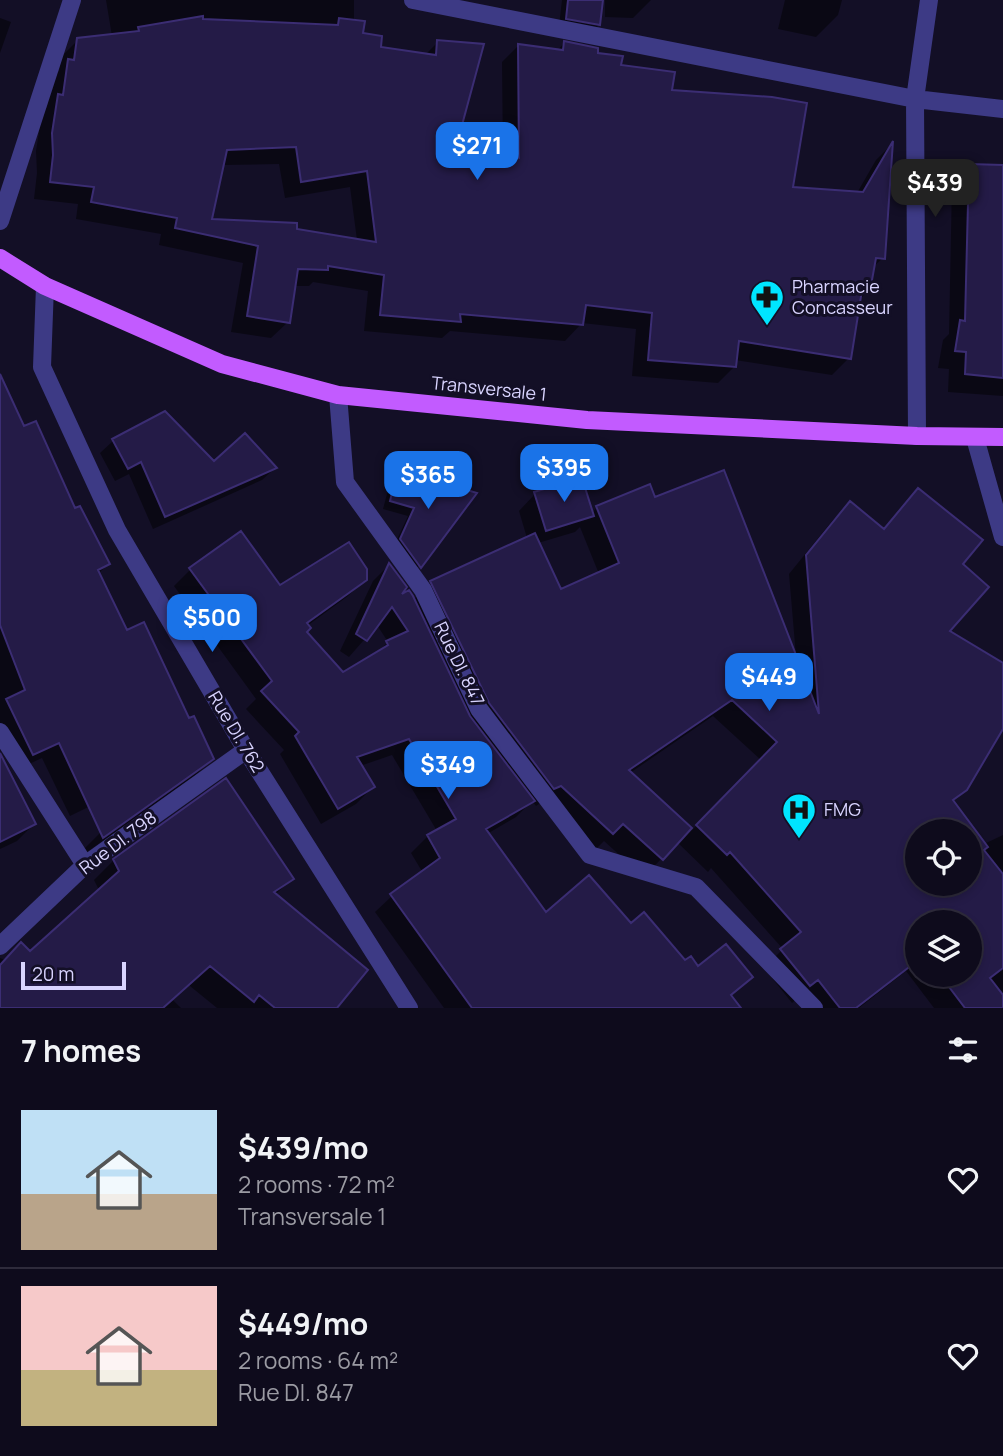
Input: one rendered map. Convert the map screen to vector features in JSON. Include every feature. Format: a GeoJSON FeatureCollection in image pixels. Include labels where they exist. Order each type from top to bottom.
{"type":"FeatureCollection","features":[{"type":"Feature","properties":{"kind":"main road","name":"Transversale 1"},"geometry":{"type":"LineString","coordinates":[[0,258],[45,286],[222,364],[338,395],[587,420],[917,436],[1003,437]]}},
{"type":"Feature","properties":{"kind":"street"},"geometry":{"type":"LineString","coordinates":[[0,221],[72,0]]}},
{"type":"Feature","properties":{"kind":"street"},"geometry":{"type":"LineString","coordinates":[[413,0],[915,99],[1003,109]]}},
{"type":"Feature","properties":{"kind":"street"},"geometry":{"type":"LineString","coordinates":[[917,436],[915,99],[929,0]]}},
{"type":"Feature","properties":{"kind":"street","name":"Rue DI. 762"},"geometry":{"type":"LineString","coordinates":[[45,286],[42,366],[117,530],[246,750],[409,1008]]}},
{"type":"Feature","properties":{"kind":"street","name":"Rue DI. 847"},"geometry":{"type":"LineString","coordinates":[[338,395],[345,482],[423,590],[479,709],[590,855],[696,887],[814,1008]]}},
{"type":"Feature","properties":{"kind":"street"},"geometry":{"type":"LineString","coordinates":[[975,438],[1003,537]]}},
{"type":"Feature","properties":{"kind":"street"},"geometry":{"type":"LineString","coordinates":[[0,732],[86,865]]}},
{"type":"Feature","properties":{"kind":"street","name":"Rue DI. 798"},"geometry":{"type":"LineString","coordinates":[[0,946],[86,865],[246,750]]}},
{"type":"Feature","properties":{"kind":"building"},"geometry":{"type":"Polygon","coordinates":[[[568,0],[603,0],[600,25],[566,19],[568,0]]]}},
{"type":"Feature","properties":{"kind":"building"},"geometry":{"type":"Polygon","coordinates":[[[203,16],[203,19],[338,25],[339,18],[365,21],[363,33],[382,36],[381,47],[436,55],[437,40],[484,44],[455,151],[519,158],[518,44],[563,50],[564,41],[598,48],[598,53],[623,56],[621,65],[675,72],[672,90],[772,97],[807,103],[793,187],[863,192],[893,141],[885,259],[876,258],[870,291],[862,290],[851,359],[739,341],[736,367],[648,360],[652,313],[586,305],[583,325],[460,314],[461,322],[380,315],[384,275],[328,266],[328,270],[298,269],[290,323],[247,316],[258,246],[175,228],[177,218],[91,202],[94,187],[50,182],[52,133],[58,94],[63,95],[68,59],[74,60],[77,38],[139,31],[138,27],[203,16]],[[296,147],[227,150],[212,219],[297,223],[297,229],[376,242],[367,171],[301,182],[296,147]]]}},
{"type":"Feature","properties":{"kind":"building"},"geometry":{"type":"Polygon","coordinates":[[[969,164],[1003,165],[1003,378],[965,374],[966,352],[955,351],[960,320],[965,321],[969,164]]]}},
{"type":"Feature","properties":{"kind":"building"},"geometry":{"type":"Polygon","coordinates":[[[0,374],[24,426],[36,421],[75,508],[80,506],[110,564],[98,570],[127,630],[144,622],[189,718],[194,716],[214,759],[103,838],[59,743],[33,755],[6,699],[25,690],[0,625],[0,374]]]}},
{"type":"Feature","properties":{"kind":"building"},"geometry":{"type":"Polygon","coordinates":[[[165,411],[214,461],[245,433],[277,468],[165,517],[141,462],[128,469],[112,439],[165,411]]]}},
{"type":"Feature","properties":{"kind":"building"},"geometry":{"type":"Polygon","coordinates":[[[398,469],[477,493],[421,568],[400,539],[414,508],[390,501],[398,469]]]}},
{"type":"Feature","properties":{"kind":"building"},"geometry":{"type":"Polygon","coordinates":[[[724,470],[819,714],[806,555],[850,501],[884,529],[918,488],[983,540],[963,564],[989,587],[950,631],[1003,663],[1003,729],[967,790],[953,800],[967,819],[905,819],[905,896],[982,896],[982,839],[988,847],[984,850],[1003,874],[1003,968],[990,978],[1003,995],[1003,1008],[965,1008],[949,987],[982,987],[982,910],[905,910],[905,970],[856,1008],[840,1008],[818,980],[810,986],[780,949],[801,932],[730,852],[727,855],[696,825],[777,742],[732,700],[629,770],[692,828],[663,860],[623,824],[613,834],[561,786],[554,789],[489,703],[430,581],[535,533],[561,589],[619,563],[596,506],[650,484],[655,497],[724,470]]]}},
{"type":"Feature","properties":{"kind":"building"},"geometry":{"type":"Polygon","coordinates":[[[582,478],[594,516],[546,531],[534,492],[582,478]]]}},
{"type":"Feature","properties":{"kind":"building"},"geometry":{"type":"Polygon","coordinates":[[[241,531],[280,585],[349,542],[367,569],[367,580],[307,623],[311,628],[307,632],[343,672],[388,645],[386,641],[408,631],[392,607],[367,641],[356,634],[389,563],[407,587],[402,594],[409,590],[413,596],[470,716],[535,801],[486,829],[546,912],[589,875],[631,923],[644,912],[685,960],[691,956],[698,966],[726,944],[753,977],[731,995],[741,1008],[472,1008],[390,894],[440,858],[427,835],[456,819],[409,739],[357,757],[375,787],[338,809],[295,736],[299,732],[261,691],[272,681],[189,568],[241,531]]]}},
{"type":"Feature","properties":{"kind":"building"},"geometry":{"type":"Polygon","coordinates":[[[0,753],[36,824],[0,842],[0,753]]]}},
{"type":"Feature","properties":{"kind":"building"},"geometry":{"type":"Polygon","coordinates":[[[226,778],[294,879],[274,892],[368,970],[337,1008],[275,1008],[259,995],[254,1002],[210,966],[163,1008],[0,1008],[0,965],[21,942],[30,951],[119,871],[113,859],[226,778]]]}},
{"type":"Feature","properties":{"kind":"place","name":"Pharmacie Concasseur"},"geometry":{"type":"Point","coordinates":[767,327]}},
{"type":"Feature","properties":{"kind":"place","name":"FMG"},"geometry":{"type":"Point","coordinates":[799,840]}}]}
